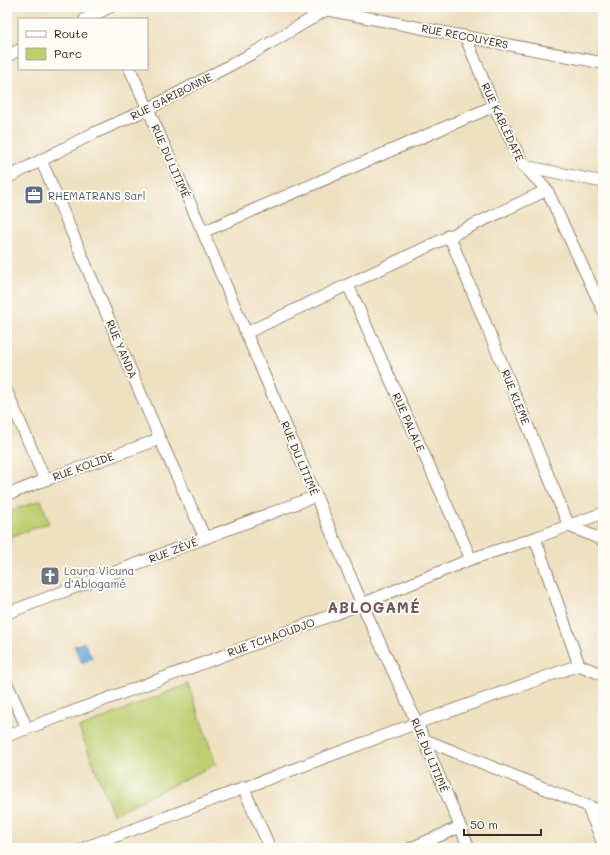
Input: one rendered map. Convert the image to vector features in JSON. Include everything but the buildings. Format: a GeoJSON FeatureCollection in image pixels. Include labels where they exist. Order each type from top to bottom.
{"type":"FeatureCollection","features":[{"type":"Feature","properties":{"kind":"street"},"geometry":{"type":"LineString","coordinates":[[309,7],[314,18]]}},
{"type":"Feature","properties":{"kind":"street","name":"RUE GARIBONNE"},"geometry":{"type":"LineString","coordinates":[[7,178],[92,134],[148,108],[255,52],[329,8]]}},
{"type":"Feature","properties":{"kind":"street","name":"RUE RECOUYERS"},"geometry":{"type":"LineString","coordinates":[[329,8],[603,63]]}},
{"type":"Feature","properties":{"kind":"street"},"geometry":{"type":"LineString","coordinates":[[88,18],[105,11]]}},
{"type":"Feature","properties":{"kind":"street","name":"RUE KABLÉDAFE"},"geometry":{"type":"LineString","coordinates":[[465,36],[494,106],[524,166],[547,190],[603,310]]}},
{"type":"Feature","properties":{"kind":"street"},"geometry":{"type":"LineString","coordinates":[[7,56],[18,50]]}},
{"type":"Feature","properties":{"kind":"street","name":"RUE DU LITIMÉ"},"geometry":{"type":"LineString","coordinates":[[130,70],[203,232],[362,604],[416,723],[469,848]]}},
{"type":"Feature","properties":{"kind":"street"},"geometry":{"type":"LineString","coordinates":[[203,232],[494,106]]}},
{"type":"Feature","properties":{"kind":"street","name":"RUE YANDA"},"geometry":{"type":"LineString","coordinates":[[41,160],[160,439],[205,538]]}},
{"type":"Feature","properties":{"kind":"street"},"geometry":{"type":"LineString","coordinates":[[524,166],[603,182]]}},
{"type":"Feature","properties":{"kind":"street"},"geometry":{"type":"LineString","coordinates":[[246,333],[449,235],[547,190]]}},
{"type":"Feature","properties":{"kind":"street","name":"RUE KLEME"},"geometry":{"type":"LineString","coordinates":[[449,235],[569,526]]}},
{"type":"Feature","properties":{"kind":"street","name":"RUE PALALE"},"geometry":{"type":"LineString","coordinates":[[348,285],[471,559]]}},
{"type":"Feature","properties":{"kind":"street"},"geometry":{"type":"LineString","coordinates":[[7,392],[45,480]]}},
{"type":"Feature","properties":{"kind":"street","name":"RUE KOLIDE"},"geometry":{"type":"LineString","coordinates":[[7,495],[160,439]]}},
{"type":"Feature","properties":{"kind":"street","name":"RUE ZÉVÉ"},"geometry":{"type":"LineString","coordinates":[[7,613],[316,496]]}},
{"type":"Feature","properties":{"kind":"street","name":"RUE TCHAOUDJO"},"geometry":{"type":"LineString","coordinates":[[7,736],[362,604],[471,559],[569,526],[603,512]]}},
{"type":"Feature","properties":{"kind":"street"},"geometry":{"type":"LineString","coordinates":[[569,526],[603,540]]}},
{"type":"Feature","properties":{"kind":"street"},"geometry":{"type":"LineString","coordinates":[[535,538],[579,665]]}},
{"type":"Feature","properties":{"kind":"street"},"geometry":{"type":"LineString","coordinates":[[84,848],[416,723],[579,665],[603,675]]}},
{"type":"Feature","properties":{"kind":"street"},"geometry":{"type":"LineString","coordinates":[[7,684],[27,728]]}},
{"type":"Feature","properties":{"kind":"street"},"geometry":{"type":"LineString","coordinates":[[423,739],[603,812]]}},
{"type":"Feature","properties":{"kind":"street"},"geometry":{"type":"LineString","coordinates":[[243,787],[270,848]]}},
{"type":"Feature","properties":{"kind":"street"},"geometry":{"type":"LineString","coordinates":[[586,805],[603,843]]}},
{"type":"Feature","properties":{"kind":"street"},"geometry":{"type":"LineString","coordinates":[[411,848],[460,827]]}},
{"type":"Feature","properties":{"kind":"green space"},"geometry":{"type":"Polygon","coordinates":[[[41,500],[49,523],[7,538],[7,512],[41,500]]]}},
{"type":"Feature","properties":{"kind":"green space"},"geometry":{"type":"Polygon","coordinates":[[[188,684],[216,764],[113,814],[79,728],[188,684]]]}},
{"type":"Feature","properties":{"kind":"water"},"geometry":{"type":"Polygon","coordinates":[[[84,642],[92,658],[82,663],[74,646],[84,642]]]}},
{"type":"Feature","properties":{"kind":"place","name":"RHEMATRANS Sarl"},"geometry":{"type":"Point","coordinates":[34,195]}},
{"type":"Feature","properties":{"kind":"place","name":"Laura Vicuna d'Ablogamé"},"geometry":{"type":"Point","coordinates":[50,576]}},
{"type":"Feature","properties":{"kind":"district","name":"ABLOGAMÉ"},"geometry":{"type":"Point","coordinates":[374,607]}}]}
